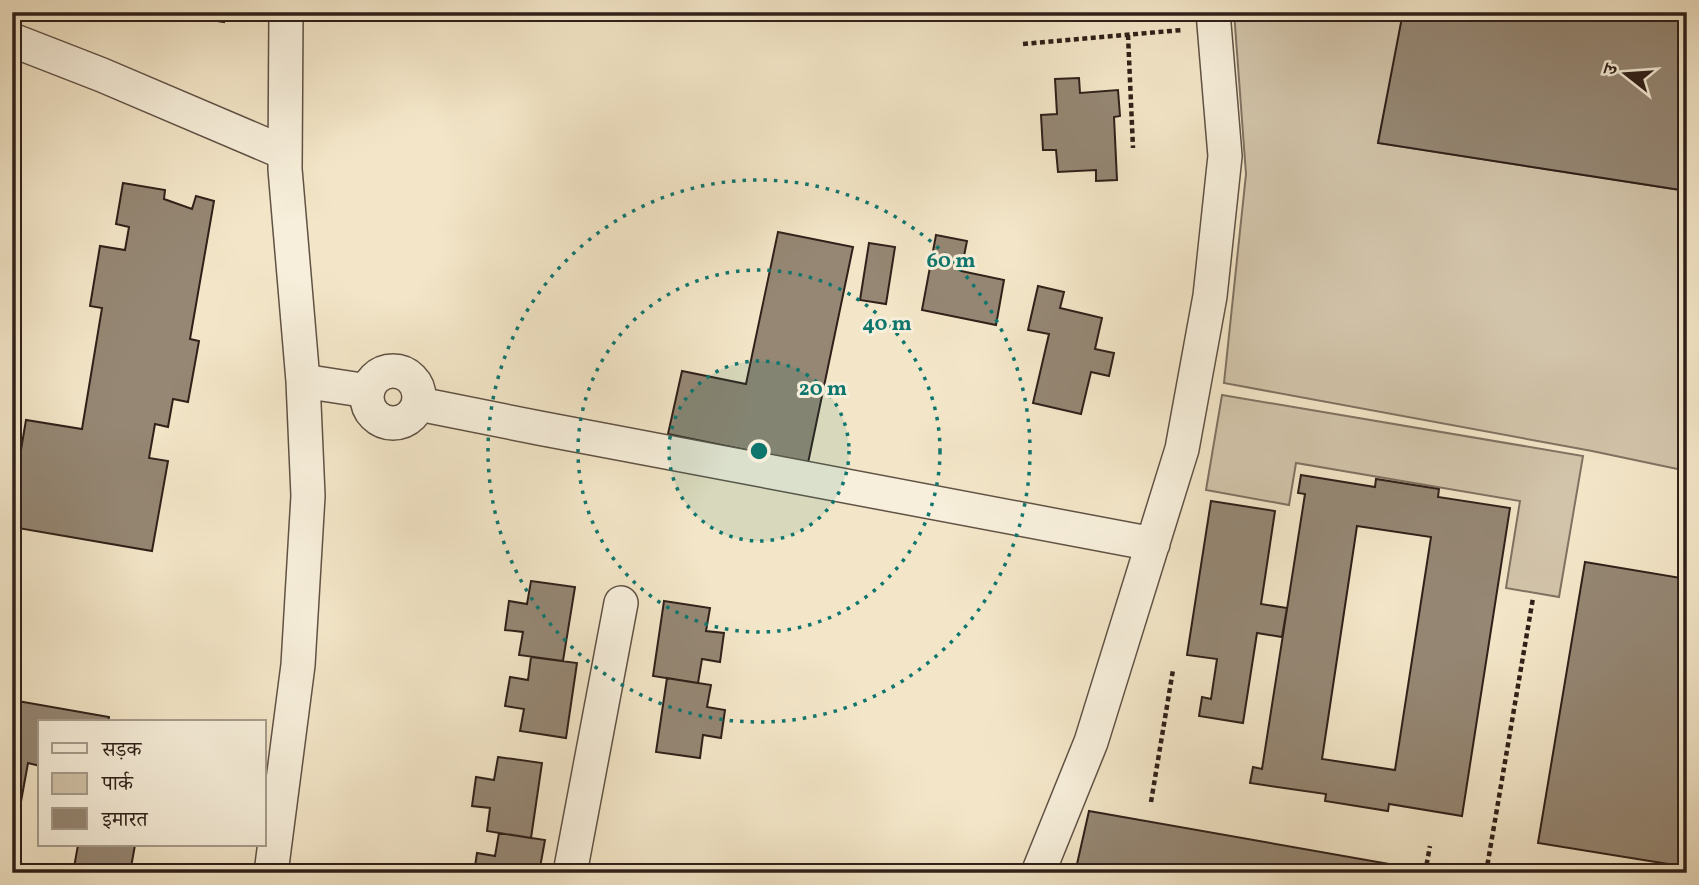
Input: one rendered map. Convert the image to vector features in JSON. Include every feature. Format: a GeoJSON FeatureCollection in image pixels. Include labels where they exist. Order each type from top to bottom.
{"type":"FeatureCollection","features":[{"type":"Feature","properties":{"kind":"street"},"geometry":{"type":"LineString","coordinates":[[271,873],[298,652],[308,496],[303,381],[285,153],[286,12]]}},
{"type":"Feature","properties":{"kind":"street"},"geometry":{"type":"LineString","coordinates":[[1038,873],[1091,742],[1182,449],[1211,283],[1225,156],[1213,20]]}},
{"type":"Feature","properties":{"kind":"street"},"geometry":{"type":"LineString","coordinates":[[12,40],[285,153]]}},
{"type":"Feature","properties":{"kind":"street"},"geometry":{"type":"LineString","coordinates":[[303,381],[368,391],[371,410],[378,418],[387,422],[407,420],[419,404],[1153,544]]}},
{"type":"Feature","properties":{"kind":"street"},"geometry":{"type":"LineString","coordinates":[[570,873],[621,603]]}},
{"type":"Feature","properties":{"kind":"path"},"geometry":{"type":"LineString","coordinates":[[1023,44],[1128,35],[1213,20]]}},
{"type":"Feature","properties":{"kind":"path"},"geometry":{"type":"LineString","coordinates":[[1128,35],[1133,148]]}},
{"type":"Feature","properties":{"kind":"path"},"geometry":{"type":"LineString","coordinates":[[1486,873],[1533,598]]}},
{"type":"Feature","properties":{"kind":"path"},"geometry":{"type":"LineString","coordinates":[[1151,802],[1173,670]]}},
{"type":"Feature","properties":{"kind":"path"},"geometry":{"type":"LineString","coordinates":[[1425,873],[1430,846]]}},
{"type":"Feature","properties":{"kind":"green space"},"geometry":{"type":"Polygon","coordinates":[[[1234,12],[1405,12],[1378,143],[1687,191],[1687,471],[1224,383],[1246,174],[1234,12]]]}},
{"type":"Feature","properties":{"kind":"green space"},"geometry":{"type":"Polygon","coordinates":[[[1222,395],[1583,456],[1559,597],[1506,588],[1520,501],[1296,463],[1289,505],[1206,490],[1222,395]]]}},
{"type":"Feature","properties":{"kind":"building"},"geometry":{"type":"Polygon","coordinates":[[[187,12],[226,12],[224,22],[186,16],[187,12]]]}},
{"type":"Feature","properties":{"kind":"building"},"geometry":{"type":"Polygon","coordinates":[[[1403,12],[1687,12],[1687,191],[1378,143],[1403,12]]]}},
{"type":"Feature","properties":{"kind":"building"},"geometry":{"type":"Polygon","coordinates":[[[1079,78],[1080,93],[1118,90],[1120,116],[1114,117],[1117,180],[1096,181],[1096,170],[1058,172],[1056,150],[1043,150],[1041,115],[1057,114],[1055,79],[1079,78]]]}},
{"type":"Feature","properties":{"kind":"building"},"geometry":{"type":"Polygon","coordinates":[[[123,183],[165,190],[164,199],[192,209],[196,196],[214,201],[190,339],[199,341],[188,402],[173,399],[168,427],[155,424],[149,458],[168,461],[152,551],[12,527],[12,503],[26,420],[82,429],[102,308],[90,306],[100,246],[125,250],[129,227],[116,224],[123,183]]]}},
{"type":"Feature","properties":{"kind":"building"},"geometry":{"type":"Polygon","coordinates":[[[778,232],[853,247],[808,463],[668,434],[682,371],[746,384],[778,232]]]}},
{"type":"Feature","properties":{"kind":"building"},"geometry":{"type":"Polygon","coordinates":[[[936,235],[967,241],[961,271],[1004,280],[996,325],[922,310],[936,235]]]}},
{"type":"Feature","properties":{"kind":"building"},"geometry":{"type":"Polygon","coordinates":[[[869,243],[895,247],[886,304],[860,300],[869,243]]]}},
{"type":"Feature","properties":{"kind":"building"},"geometry":{"type":"Polygon","coordinates":[[[1038,286],[1064,292],[1060,308],[1102,318],[1095,349],[1114,353],[1109,376],[1091,372],[1081,414],[1033,403],[1049,334],[1028,330],[1038,286]]]}},
{"type":"Feature","properties":{"kind":"building"},"geometry":{"type":"Polygon","coordinates":[[[1301,475],[1375,487],[1376,479],[1439,489],[1438,497],[1510,508],[1462,816],[1389,804],[1388,811],[1325,801],[1326,794],[1250,783],[1253,767],[1262,769],[1305,494],[1298,493],[1301,475]],[[1357,526],[1322,759],[1395,770],[1431,537],[1357,526]]]}},
{"type":"Feature","properties":{"kind":"building"},"geometry":{"type":"Polygon","coordinates":[[[1211,501],[1275,511],[1261,604],[1287,608],[1282,637],[1257,633],[1243,723],[1199,716],[1202,697],[1211,699],[1217,659],[1187,655],[1211,501]]]}},
{"type":"Feature","properties":{"kind":"building"},"geometry":{"type":"Polygon","coordinates":[[[1585,562],[1687,579],[1687,867],[1538,843],[1585,562]]]}},
{"type":"Feature","properties":{"kind":"building"},"geometry":{"type":"Polygon","coordinates":[[[531,581],[575,587],[563,661],[519,655],[523,632],[505,630],[509,601],[527,604],[531,581]]]}},
{"type":"Feature","properties":{"kind":"building"},"geometry":{"type":"Polygon","coordinates":[[[664,601],[710,608],[706,631],[724,633],[720,662],[702,659],[698,683],[653,676],[664,601]]]}},
{"type":"Feature","properties":{"kind":"building"},"geometry":{"type":"Polygon","coordinates":[[[531,657],[577,663],[566,738],[520,731],[524,709],[505,706],[510,677],[528,680],[531,657]]]}},
{"type":"Feature","properties":{"kind":"building"},"geometry":{"type":"Polygon","coordinates":[[[667,678],[711,685],[707,707],[725,710],[721,738],[703,735],[700,758],[656,752],[667,678]]]}},
{"type":"Feature","properties":{"kind":"building"},"geometry":{"type":"Polygon","coordinates":[[[12,700],[109,717],[108,720],[38,720],[38,766],[28,763],[12,851],[12,700]]]}},
{"type":"Feature","properties":{"kind":"building"},"geometry":{"type":"Polygon","coordinates":[[[498,757],[542,763],[531,838],[487,831],[490,808],[472,806],[476,777],[494,780],[498,757]]]}},
{"type":"Feature","properties":{"kind":"building"},"geometry":{"type":"Polygon","coordinates":[[[1089,811],[1440,873],[1075,873],[1089,811]]]}},
{"type":"Feature","properties":{"kind":"building"},"geometry":{"type":"Polygon","coordinates":[[[499,833],[545,840],[539,873],[474,873],[477,853],[495,856],[499,833]]]}},
{"type":"Feature","properties":{"kind":"building"},"geometry":{"type":"Polygon","coordinates":[[[78,846],[135,846],[130,873],[73,873],[78,846]]]}},
{"type":"Feature","properties":{"kind":"building"},"geometry":{"type":"Polygon","coordinates":[[[1387,866],[1405,869],[1405,873],[1386,873],[1387,866]]]}}]}
